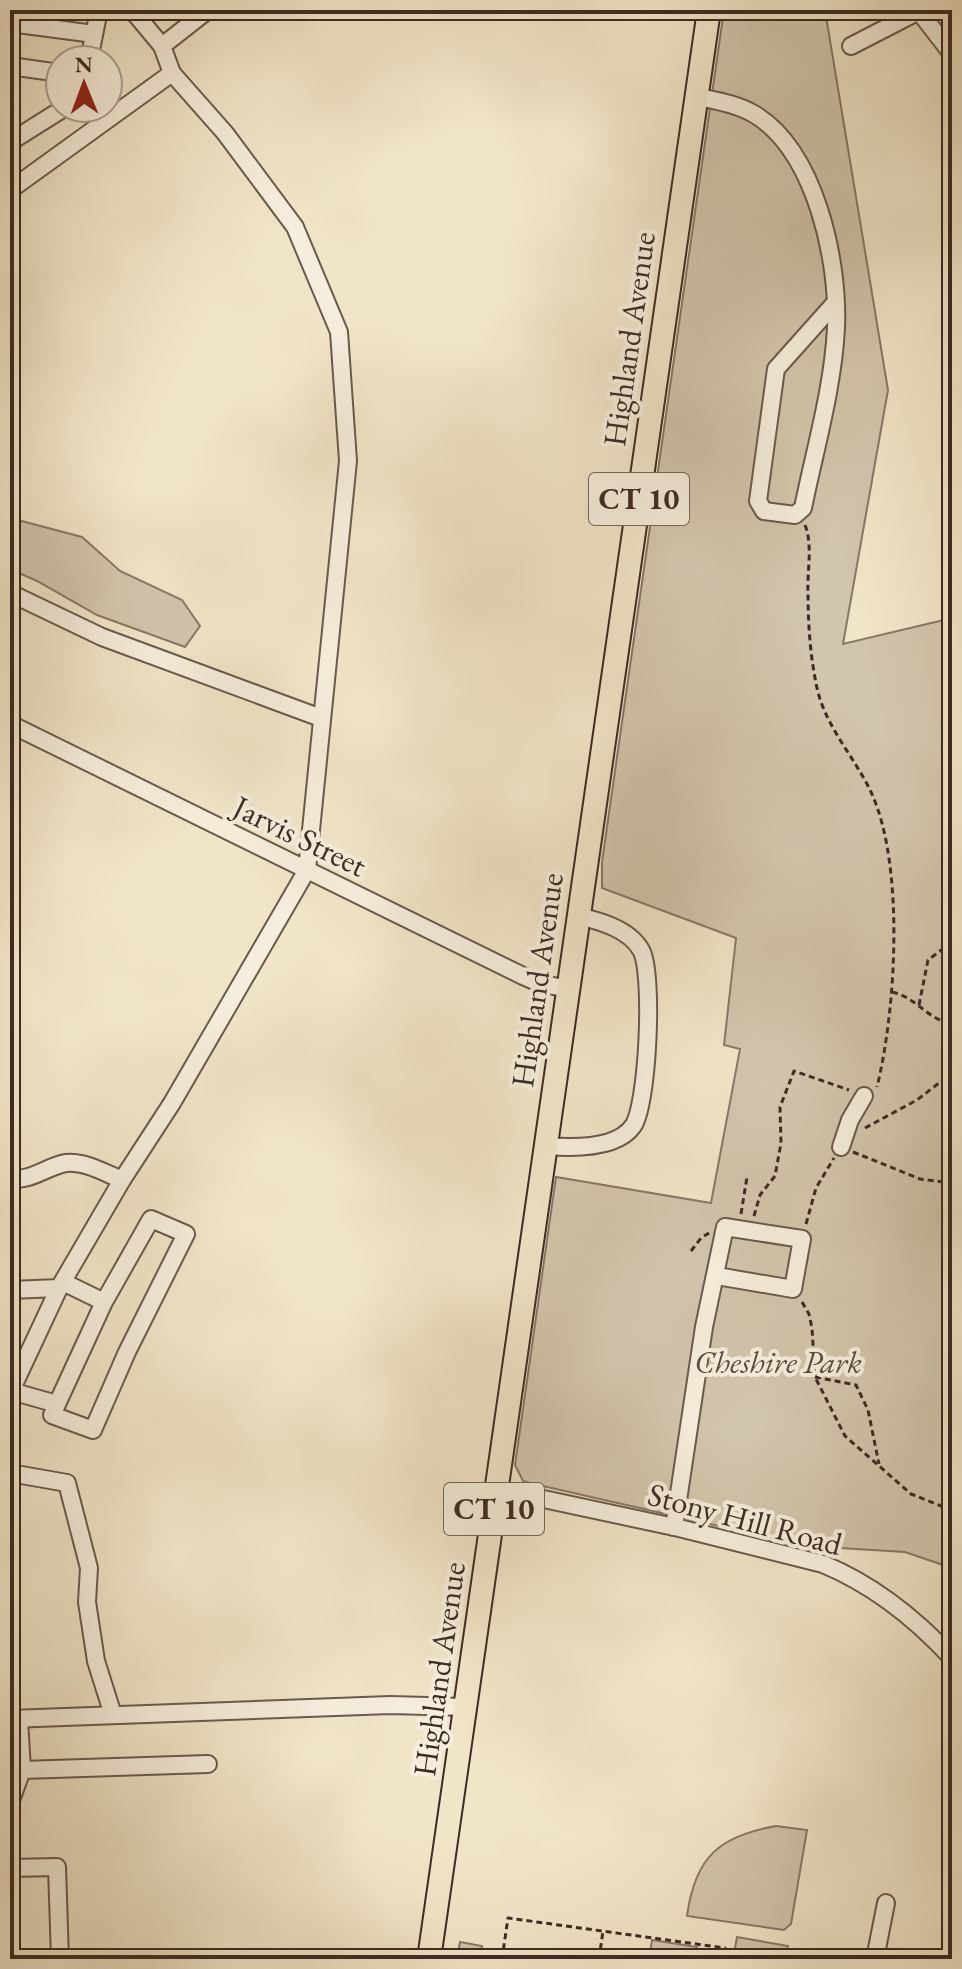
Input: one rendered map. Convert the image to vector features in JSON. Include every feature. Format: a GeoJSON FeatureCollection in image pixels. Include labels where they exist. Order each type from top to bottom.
{"type":"FeatureCollection","features":[{"type":"Feature","properties":{"kind":"highway","name":"Highland Avenue"},"geometry":{"type":"LineString","coordinates":[[429,1959],[709,10]]}},
{"type":"Feature","properties":{"kind":"street"},"geometry":{"type":"LineString","coordinates":[[92,44],[99,10]]}},
{"type":"Feature","properties":{"kind":"street"},"geometry":{"type":"LineString","coordinates":[[57,1404],[10,1392],[61,1285],[122,1180],[172,1103],[307,870],[348,461],[339,332],[295,227],[225,133],[172,73],[162,46],[132,10]]}},
{"type":"Feature","properties":{"kind":"street"},"geometry":{"type":"LineString","coordinates":[[162,46],[208,10]]}},
{"type":"Feature","properties":{"kind":"street"},"geometry":{"type":"LineString","coordinates":[[851,46],[918,11],[952,54]]}},
{"type":"Feature","properties":{"kind":"street"},"geometry":{"type":"LineString","coordinates":[[10,23],[94,34]]}},
{"type":"Feature","properties":{"kind":"street"},"geometry":{"type":"LineString","coordinates":[[10,66],[44,71]]}},
{"type":"Feature","properties":{"kind":"street"},"geometry":{"type":"LineString","coordinates":[[10,190],[172,73]]}},
{"type":"Feature","properties":{"kind":"street"},"geometry":{"type":"LineString","coordinates":[[696,97],[736,106],[757,115],[789,148],[803,170],[825,227],[834,265],[836,326],[829,379],[803,508],[800,513],[783,515],[764,511],[758,501],[773,378],[783,359],[834,304]]}},
{"type":"Feature","properties":{"kind":"street"},"geometry":{"type":"LineString","coordinates":[[10,142],[44,121]]}},
{"type":"Feature","properties":{"kind":"street"},"geometry":{"type":"LineString","coordinates":[[10,593],[102,637],[321,718]]}},
{"type":"Feature","properties":{"kind":"street","name":"Jarvis Street"},"geometry":{"type":"LineString","coordinates":[[10,724],[523,976],[568,989]]}},
{"type":"Feature","properties":{"kind":"street"},"geometry":{"type":"LineString","coordinates":[[547,1146],[587,1146],[624,1134],[634,1125],[639,1111],[645,1071],[648,1012],[647,976],[642,951],[625,934],[596,920],[578,916]]}},
{"type":"Feature","properties":{"kind":"street"},"geometry":{"type":"LineString","coordinates":[[841,1147],[850,1120],[864,1096]]}},
{"type":"Feature","properties":{"kind":"street"},"geometry":{"type":"LineString","coordinates":[[10,1178],[15,1180],[36,1175],[65,1163],[84,1164],[122,1180]]}},
{"type":"Feature","properties":{"kind":"street"},"geometry":{"type":"LineString","coordinates":[[151,1219],[186,1234],[127,1352],[93,1430],[52,1415],[104,1302],[151,1219]]}},
{"type":"Feature","properties":{"kind":"street"},"geometry":{"type":"LineString","coordinates":[[674,1527],[704,1327],[725,1227],[802,1239],[793,1289],[717,1276]]}},
{"type":"Feature","properties":{"kind":"street"},"geometry":{"type":"LineString","coordinates":[[10,1290],[61,1285],[104,1302]]}},
{"type":"Feature","properties":{"kind":"street"},"geometry":{"type":"LineString","coordinates":[[10,1473],[67,1483],[89,1568],[87,1602],[96,1661],[113,1715]]}},
{"type":"Feature","properties":{"kind":"street","name":"Stony Hill Road"},"geometry":{"type":"LineString","coordinates":[[497,1489],[799,1557],[845,1573],[885,1597],[928,1632],[952,1658]]}},
{"type":"Feature","properties":{"kind":"street"},"geometry":{"type":"LineString","coordinates":[[10,1803],[22,1770],[15,1719],[390,1705],[466,1707]]}},
{"type":"Feature","properties":{"kind":"street"},"geometry":{"type":"LineString","coordinates":[[22,1770],[208,1764]]}},
{"type":"Feature","properties":{"kind":"street"},"geometry":{"type":"LineString","coordinates":[[10,1868],[57,1867],[60,1959]]}},
{"type":"Feature","properties":{"kind":"street"},"geometry":{"type":"LineString","coordinates":[[875,1959],[886,1903]]}},
{"type":"Feature","properties":{"kind":"path"},"geometry":{"type":"LineString","coordinates":[[744,1230],[760,1195],[775,1176],[781,1143],[780,1107],[794,1071],[864,1096],[876,1087],[885,1055],[892,992],[893,915],[887,846],[870,791],[838,737],[816,684],[808,593],[807,531],[800,513]]}},
{"type":"Feature","properties":{"kind":"path"},"geometry":{"type":"LineString","coordinates":[[919,1005],[928,960],[952,942]]}},
{"type":"Feature","properties":{"kind":"path"},"geometry":{"type":"LineString","coordinates":[[892,992],[907,997],[939,1021],[952,1024]]}},
{"type":"Feature","properties":{"kind":"path"},"geometry":{"type":"LineString","coordinates":[[864,1128],[917,1100],[952,1073]]}},
{"type":"Feature","properties":{"kind":"path"},"geometry":{"type":"LineString","coordinates":[[802,1239],[816,1188],[841,1147],[920,1179],[952,1183]]}},
{"type":"Feature","properties":{"kind":"path"},"geometry":{"type":"LineString","coordinates":[[744,1230],[747,1177]]}},
{"type":"Feature","properties":{"kind":"path"},"geometry":{"type":"LineString","coordinates":[[952,1263],[947,1284],[952,1312]]}},
{"type":"Feature","properties":{"kind":"path"},"geometry":{"type":"LineString","coordinates":[[793,1289],[809,1314],[815,1377],[845,1436],[911,1494],[952,1507]]}},
{"type":"Feature","properties":{"kind":"path"},"geometry":{"type":"LineString","coordinates":[[815,1377],[856,1385],[868,1410],[879,1464]]}},
{"type":"Feature","properties":{"kind":"path"},"geometry":{"type":"LineString","coordinates":[[502,1959],[508,1918],[725,1948],[723,1959]]}},
{"type":"Feature","properties":{"kind":"path"},"geometry":{"type":"LineString","coordinates":[[599,1959],[603,1931]]}},
{"type":"Feature","properties":{"kind":"green space","name":"Cheshire Park"},"geometry":{"type":"Polygon","coordinates":[[[724,10],[825,10],[888,390],[843,644],[952,618],[952,1568],[905,1552],[807,1546],[534,1484],[523,1481],[515,1465],[556,1177],[711,1203],[740,1049],[724,1045],[736,938],[602,888],[602,862],[724,10]]]}},
{"type":"Feature","properties":{"kind":"green space"},"geometry":{"type":"Polygon","coordinates":[[[10,518],[82,537],[120,571],[182,600],[200,626],[185,647],[97,615],[10,569],[10,518]]]}},
{"type":"Feature","properties":{"kind":"green space"},"geometry":{"type":"Polygon","coordinates":[[[776,1826],[807,1830],[791,1924],[784,1930],[687,1916],[696,1878],[713,1853],[739,1836],[776,1826]]]}},
{"type":"Feature","properties":{"kind":"green space"},"geometry":{"type":"Polygon","coordinates":[[[737,1937],[788,1946],[786,1959],[733,1959],[737,1937]]]}},
{"type":"Feature","properties":{"kind":"green space"},"geometry":{"type":"Polygon","coordinates":[[[652,1940],[697,1947],[695,1959],[649,1959],[652,1940]]]}},
{"type":"Feature","properties":{"kind":"green space"},"geometry":{"type":"Polygon","coordinates":[[[460,1942],[482,1946],[480,1959],[457,1959],[460,1942]]]}}]}
